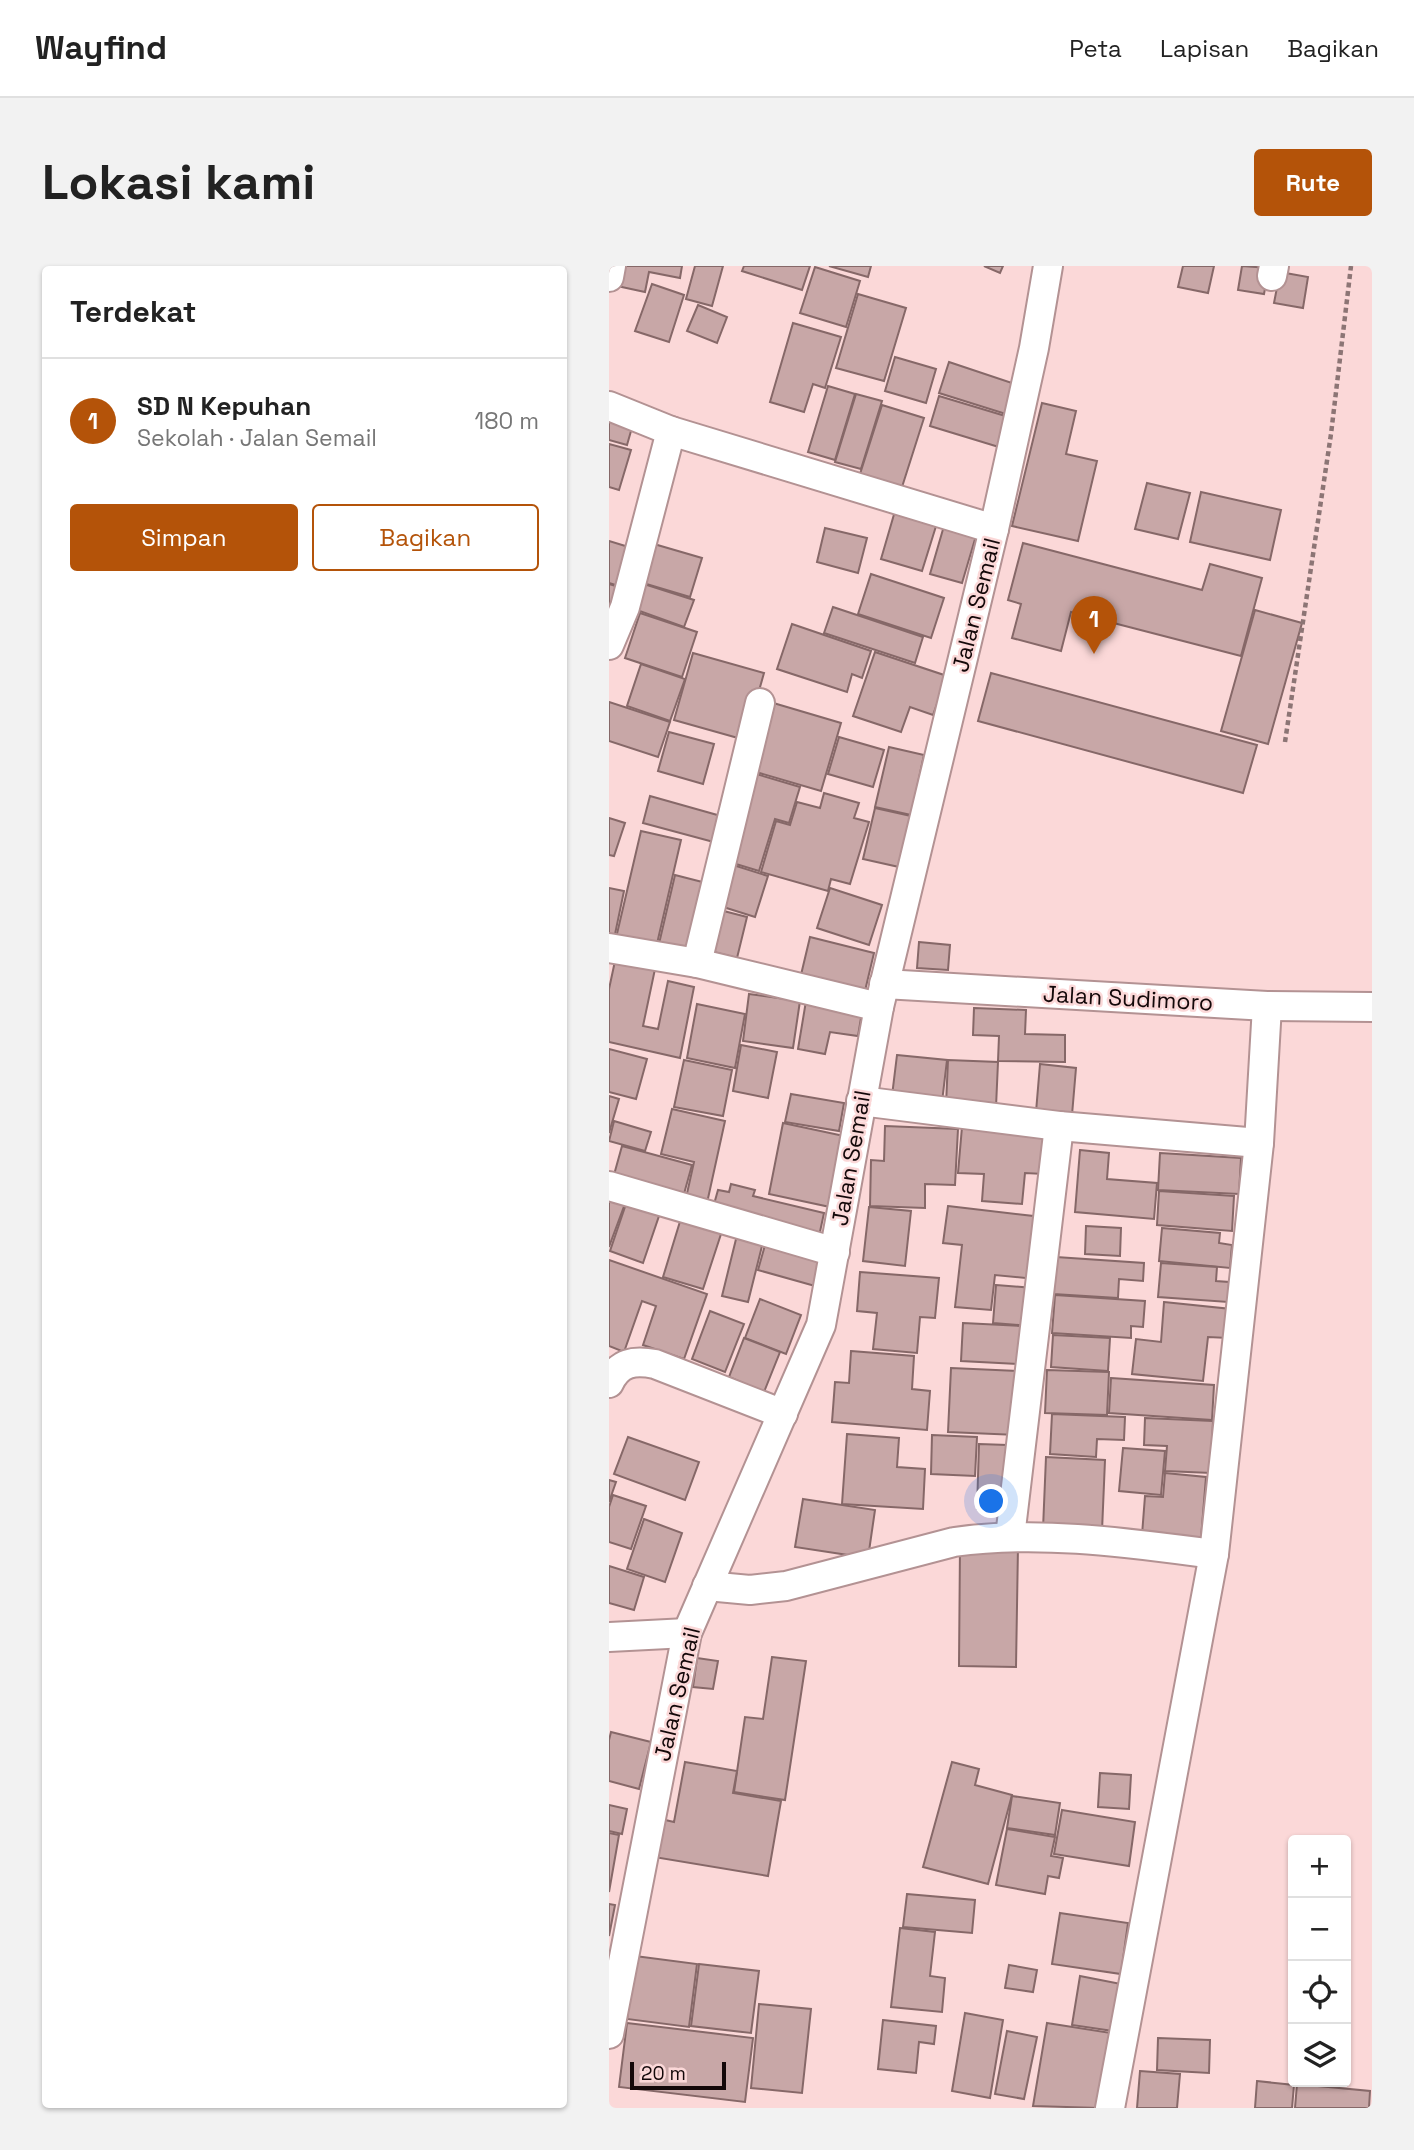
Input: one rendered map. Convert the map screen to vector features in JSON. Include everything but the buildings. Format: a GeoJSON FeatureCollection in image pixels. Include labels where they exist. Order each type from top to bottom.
{"type":"FeatureCollection","features":[{"type":"Feature","properties":{"kind":"street"},"geometry":{"type":"LineString","coordinates":[[609,277],[611,266]]}},
{"type":"Feature","properties":{"kind":"street","name":"Jalan Semail"},"geometry":{"type":"LineString","coordinates":[[609,2034],[687,1633],[821,1325],[882,996],[994,529],[1034,348],[1048,266]]}},
{"type":"Feature","properties":{"kind":"street"},"geometry":{"type":"LineString","coordinates":[[609,406],[671,430],[994,529]]}},
{"type":"Feature","properties":{"kind":"street"},"geometry":{"type":"LineString","coordinates":[[609,645],[625,607],[671,430]]}},
{"type":"Feature","properties":{"kind":"street"},"geometry":{"type":"LineString","coordinates":[[697,962],[760,704]]}},
{"type":"Feature","properties":{"kind":"street","name":"Jalan Sudimoro"},"geometry":{"type":"LineString","coordinates":[[609,948],[882,996],[1372,1007]]}},
{"type":"Feature","properties":{"kind":"street"},"geometry":{"type":"LineString","coordinates":[[1110,2108],[1214,1554],[1259,1143],[1267,1006]]}},
{"type":"Feature","properties":{"kind":"street"},"geometry":{"type":"LineString","coordinates":[[861,1101],[1059,1126],[1259,1143]]}},
{"type":"Feature","properties":{"kind":"street"},"geometry":{"type":"LineString","coordinates":[[1010,1537],[1059,1126]]}},
{"type":"Feature","properties":{"kind":"street"},"geometry":{"type":"LineString","coordinates":[[609,1186],[835,1252]]}},
{"type":"Feature","properties":{"kind":"street"},"geometry":{"type":"LineString","coordinates":[[609,1383],[614,1372],[623,1366],[643,1362],[656,1364],[783,1414]]}},
{"type":"Feature","properties":{"kind":"street"},"geometry":{"type":"LineString","coordinates":[[706,1586],[750,1590],[786,1586],[954,1542],[1010,1537],[1120,1542],[1214,1554]]}},
{"type":"Feature","properties":{"kind":"street"},"geometry":{"type":"LineString","coordinates":[[609,1637],[687,1633]]}},
{"type":"Feature","properties":{"kind":"path"},"geometry":{"type":"LineString","coordinates":[[1285,742],[1331,434],[1351,266]]}},
{"type":"Feature","properties":{"kind":"place","name":"SD N Kepuhan"},"geometry":{"type":"Point","coordinates":[1094,654]}}]}
